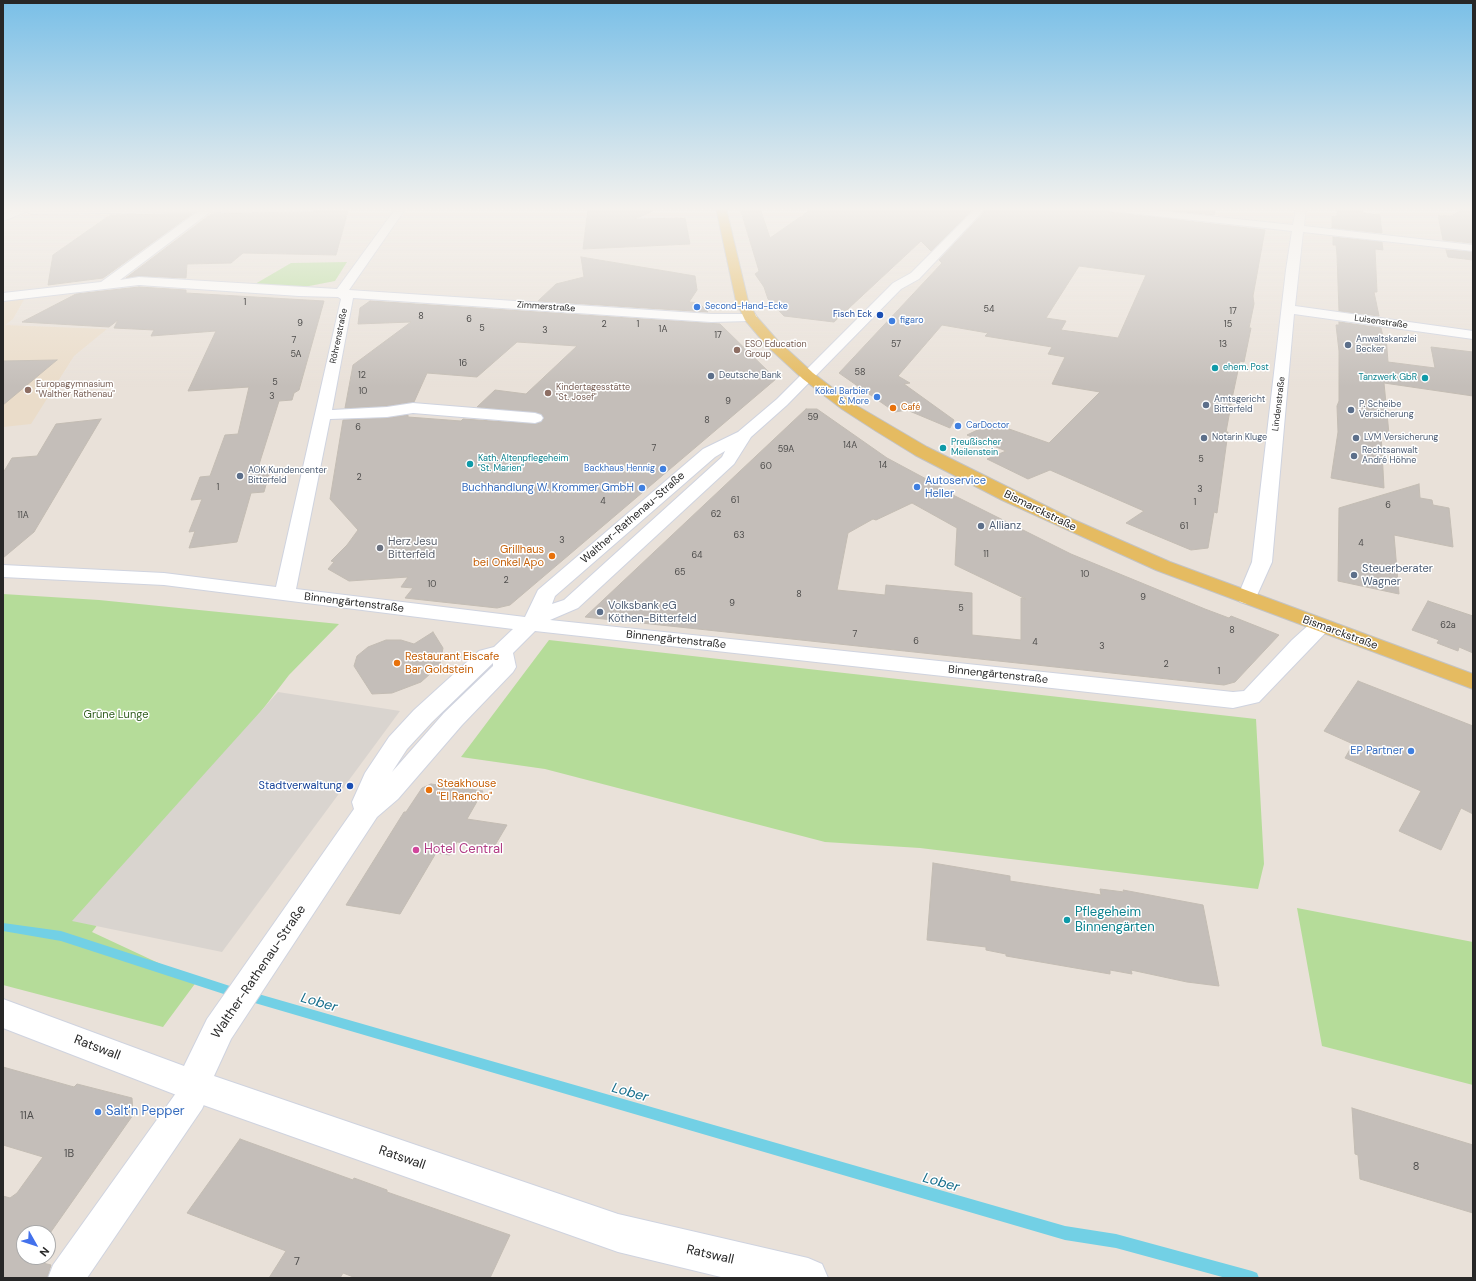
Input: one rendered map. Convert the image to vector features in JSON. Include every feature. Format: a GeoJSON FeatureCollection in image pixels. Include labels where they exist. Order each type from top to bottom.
{"type":"FeatureCollection","features":[{"type":"Feature","properties":{"kind":"main road","name":"Bismarckstraße"},"geometry":{"type":"LineString","coordinates":[[734,268],[742,301],[750,317],[772,343],[808,376],[844,404],[876,425],[958,471],[1072,526],[1164,566],[1473,682]]}},
{"type":"Feature","properties":{"kind":"street"},"geometry":{"type":"LineString","coordinates":[[106,284],[128,268]]}},
{"type":"Feature","properties":{"kind":"street","name":"Röhrenstraße"},"geometry":{"type":"LineString","coordinates":[[285,593],[294,558],[347,298],[341,293],[359,268]]}},
{"type":"Feature","properties":{"kind":"street","name":"Walther-Rathenau-Straße"},"geometry":{"type":"LineString","coordinates":[[66,1278],[191,1098],[192,1085],[219,1028],[368,810],[389,792],[453,718],[505,667],[502,652],[533,620],[571,604],[728,460],[744,435],[794,390],[897,286],[915,276],[923,268]]}},
{"type":"Feature","properties":{"kind":"street","name":"Lindenstraße"},"geometry":{"type":"LineString","coordinates":[[1247,598],[1262,560],[1294,268]]}},
{"type":"Feature","properties":{"kind":"street","name":"Walther-Rathenau-Straße"},"geometry":{"type":"LineString","coordinates":[[897,286],[899,275],[904,270]]}},
{"type":"Feature","properties":{"kind":"street","name":"Zimmerstraße"},"geometry":{"type":"LineString","coordinates":[[3,298],[139,281],[711,318],[750,317]]}},
{"type":"Feature","properties":{"kind":"street","name":"Luisenstraße"},"geometry":{"type":"LineString","coordinates":[[1289,309],[1473,335]]}},
{"type":"Feature","properties":{"kind":"street"},"geometry":{"type":"LineString","coordinates":[[323,415],[387,412],[413,408],[535,418]]}},
{"type":"Feature","properties":{"kind":"street","name":"Binnengärtenstraße"},"geometry":{"type":"LineString","coordinates":[[3,571],[164,579],[1233,700],[1251,697],[1300,645],[1321,626]]}},
{"type":"Feature","properties":{"kind":"street","name":"Ratswall"},"geometry":{"type":"LineString","coordinates":[[3,1013],[192,1085],[618,1233],[808,1278]]}},
{"type":"Feature","properties":{"kind":"shaded area","name":"Europagymnasium \"Walther Rathenau\""},"geometry":{"type":"Polygon","coordinates":[[[25,298],[13,319],[5,325],[107,329],[74,356],[31,424],[3,427],[3,301],[25,298]]]}},
{"type":"Feature","properties":{"kind":"shaded area"},"geometry":{"type":"Polygon","coordinates":[[[278,692],[400,711],[222,952],[72,921],[278,692]]]}},
{"type":"Feature","properties":{"kind":"green space"},"geometry":{"type":"Polygon","coordinates":[[[283,268],[343,268],[335,281],[304,287],[255,284],[283,268]]]}},
{"type":"Feature","properties":{"kind":"green space","name":"Grüne Lunge"},"geometry":{"type":"Polygon","coordinates":[[[3,594],[99,600],[339,624],[289,675],[92,932],[197,981],[163,1027],[3,985],[3,594]]]}},
{"type":"Feature","properties":{"kind":"green space"},"geometry":{"type":"Polygon","coordinates":[[[549,640],[1256,719],[1264,864],[1258,889],[920,848],[825,842],[545,769],[461,757],[549,640]]]}},
{"type":"Feature","properties":{"kind":"green space"},"geometry":{"type":"Polygon","coordinates":[[[1297,908],[1473,942],[1473,1085],[1322,1046],[1297,908]]]}},
{"type":"Feature","properties":{"kind":"building"},"geometry":{"type":"Polygon","coordinates":[[[51,268],[117,268],[103,278],[48,285],[51,268]]]}},
{"type":"Feature","properties":{"kind":"building"},"geometry":{"type":"Polygon","coordinates":[[[140,268],[187,268],[186,278],[139,276],[126,278],[140,268]]]}},
{"type":"Feature","properties":{"kind":"building"},"geometry":{"type":"Polygon","coordinates":[[[583,268],[646,268],[695,276],[697,290],[689,302],[699,303],[708,312],[538,301],[556,284],[584,277],[583,268]]]}},
{"type":"Feature","properties":{"kind":"building"},"geometry":{"type":"Polygon","coordinates":[[[758,268],[892,268],[834,322],[784,316],[768,299],[764,287],[755,274],[759,271],[758,268]]]}},
{"type":"Feature","properties":{"kind":"building"},"geometry":{"type":"Polygon","coordinates":[[[938,268],[1078,268],[1046,318],[1066,321],[1061,330],[1118,338],[1146,275],[1092,268],[1258,268],[1253,296],[1254,304],[1249,328],[1251,328],[1244,362],[1240,361],[1233,394],[1226,432],[1228,432],[1217,513],[1214,512],[1208,548],[1191,550],[1126,523],[1144,511],[1050,470],[1028,479],[987,459],[1006,451],[967,435],[992,423],[1049,443],[1100,392],[1052,384],[1065,357],[1048,354],[1052,347],[985,336],[988,333],[942,325],[898,376],[910,383],[904,384],[954,420],[950,428],[907,410],[895,412],[839,373],[938,268]]]}},
{"type":"Feature","properties":{"kind":"building"},"geometry":{"type":"Polygon","coordinates":[[[1337,268],[1376,268],[1377,292],[1374,292],[1379,316],[1339,311],[1337,268]]]}},
{"type":"Feature","properties":{"kind":"building"},"geometry":{"type":"Polygon","coordinates":[[[139,287],[186,290],[186,293],[324,301],[299,390],[294,393],[292,400],[279,401],[257,471],[270,470],[264,492],[251,493],[237,542],[189,548],[195,531],[189,532],[202,499],[191,500],[200,477],[210,476],[225,435],[238,434],[249,387],[188,391],[216,331],[151,336],[154,330],[114,328],[118,320],[109,327],[22,322],[76,294],[139,287]]]}},
{"type":"Feature","properties":{"kind":"building"},"geometry":{"type":"Polygon","coordinates":[[[370,301],[720,324],[776,379],[510,605],[497,608],[405,598],[413,588],[401,587],[408,577],[349,581],[328,569],[334,562],[331,561],[347,545],[358,530],[330,499],[343,420],[387,418],[408,415],[408,417],[461,421],[463,419],[535,424],[544,419],[541,414],[477,407],[495,390],[526,394],[577,346],[517,342],[477,377],[427,373],[414,402],[387,406],[345,408],[353,365],[411,322],[358,324],[360,308],[370,301]]]}},
{"type":"Feature","properties":{"kind":"building"},"geometry":{"type":"Polygon","coordinates":[[[1339,322],[1381,328],[1383,336],[1386,336],[1388,362],[1435,368],[1431,347],[1473,352],[1473,396],[1384,383],[1389,434],[1381,433],[1384,488],[1331,478],[1338,432],[1337,406],[1339,401],[1339,351],[1336,325],[1339,325],[1339,322]]]}},
{"type":"Feature","properties":{"kind":"building"},"geometry":{"type":"Polygon","coordinates":[[[57,360],[3,405],[3,361],[57,360]]]}},
{"type":"Feature","properties":{"kind":"building"},"geometry":{"type":"Polygon","coordinates":[[[806,409],[817,409],[887,458],[943,488],[941,489],[1071,554],[1205,609],[1229,618],[1231,616],[1279,635],[1235,682],[1224,685],[585,617],[806,409]],[[912,503],[876,520],[873,519],[848,533],[837,590],[885,595],[886,585],[972,593],[972,635],[1021,640],[1021,598],[1026,599],[955,565],[957,528],[912,503]]]}},
{"type":"Feature","properties":{"kind":"building"},"geometry":{"type":"Polygon","coordinates":[[[101,419],[34,532],[3,558],[3,473],[12,458],[37,456],[56,424],[101,419]]]}},
{"type":"Feature","properties":{"kind":"building"},"geometry":{"type":"Polygon","coordinates":[[[1419,484],[1420,498],[1432,500],[1433,505],[1449,508],[1453,547],[1394,535],[1399,594],[1338,581],[1339,508],[1419,484]]]}},
{"type":"Feature","properties":{"kind":"building"},"geometry":{"type":"Polygon","coordinates":[[[1428,601],[1473,616],[1473,653],[1459,647],[1458,651],[1437,643],[1439,640],[1412,630],[1428,601]]]}},
{"type":"Feature","properties":{"kind":"building","name":"Restaurant Eiscafe Bar Goldstein"},"geometry":{"type":"Polygon","coordinates":[[[433,632],[443,648],[440,665],[421,682],[392,693],[372,694],[354,666],[357,656],[368,647],[386,640],[401,640],[414,644],[433,632]]]}},
{"type":"Feature","properties":{"kind":"building","name":"EP Partner"},"geometry":{"type":"Polygon","coordinates":[[[1358,681],[1473,726],[1473,814],[1461,808],[1441,850],[1399,831],[1421,791],[1345,758],[1353,744],[1324,731],[1358,681]]]}},
{"type":"Feature","properties":{"kind":"building","name":"Hotel Central"},"geometry":{"type":"Polygon","coordinates":[[[431,784],[483,791],[467,819],[507,825],[494,847],[457,842],[450,855],[436,853],[400,914],[346,905],[404,812],[406,812],[422,788],[431,784]]]}},
{"type":"Feature","properties":{"kind":"building","name":"Pflegeheim Binnengärten"},"geometry":{"type":"Polygon","coordinates":[[[933,863],[1010,876],[1010,881],[1101,895],[1100,889],[1124,892],[1123,890],[1203,905],[1219,986],[1187,982],[1131,970],[1132,974],[1110,970],[1110,974],[1006,956],[1006,954],[986,950],[986,947],[927,940],[933,863]]]}},
{"type":"Feature","properties":{"kind":"building"},"geometry":{"type":"Polygon","coordinates":[[[3,1067],[74,1087],[77,1084],[132,1098],[133,1115],[56,1225],[16,1225],[16,1265],[51,1265],[47,1278],[3,1278],[3,1196],[10,1198],[17,1193],[43,1157],[3,1145],[3,1067]]]}},
{"type":"Feature","properties":{"kind":"building"},"geometry":{"type":"Polygon","coordinates":[[[1352,1108],[1473,1145],[1473,1213],[1360,1179],[1358,1155],[1355,1154],[1352,1108]]]}},
{"type":"Feature","properties":{"kind":"building"},"geometry":{"type":"Polygon","coordinates":[[[240,1139],[353,1180],[354,1178],[387,1190],[387,1192],[510,1235],[490,1278],[356,1278],[343,1273],[340,1278],[269,1278],[286,1251],[187,1213],[240,1139]]]}},
{"type":"Feature","properties":{"kind":"waterway","name":"Lober"},"geometry":{"type":"LineString","coordinates":[[3,927],[61,936],[236,993]]}},
{"type":"Feature","properties":{"kind":"waterway","name":"Lober"},"geometry":{"type":"LineString","coordinates":[[248,996],[1065,1233],[1116,1241],[1252,1278]]}},
{"type":"Feature","properties":{"kind":"place","name":"Second-Hand-Ecke"},"geometry":{"type":"Point","coordinates":[697,307]}},
{"type":"Feature","properties":{"kind":"place","name":"Fisch Eck"},"geometry":{"type":"Point","coordinates":[880,315]}},
{"type":"Feature","properties":{"kind":"place","name":"figaro"},"geometry":{"type":"Point","coordinates":[892,321]}},
{"type":"Feature","properties":{"kind":"place","name":"Anwaltskanzlei Becker"},"geometry":{"type":"Point","coordinates":[1348,345]}},
{"type":"Feature","properties":{"kind":"place","name":"ESO Education Group"},"geometry":{"type":"Point","coordinates":[737,350]}},
{"type":"Feature","properties":{"kind":"place","name":"ehem. Post"},"geometry":{"type":"Point","coordinates":[1215,368]}},
{"type":"Feature","properties":{"kind":"place","name":"Deutsche Bank"},"geometry":{"type":"Point","coordinates":[711,376]}},
{"type":"Feature","properties":{"kind":"place","name":"Tanzwerk GbR"},"geometry":{"type":"Point","coordinates":[1425,378]}},
{"type":"Feature","properties":{"kind":"place","name":"Europagymnasium \"Walther Rathenau\""},"geometry":{"type":"Point","coordinates":[28,390]}},
{"type":"Feature","properties":{"kind":"place","name":"Kindertagesstätte \"St. Josef\""},"geometry":{"type":"Point","coordinates":[548,393]}},
{"type":"Feature","properties":{"kind":"place","name":"Kökel Barbier & More"},"geometry":{"type":"Point","coordinates":[877,397]}},
{"type":"Feature","properties":{"kind":"place","name":"Amtsgericht Bitterfeld"},"geometry":{"type":"Point","coordinates":[1206,405]}},
{"type":"Feature","properties":{"kind":"place","name":"Café"},"geometry":{"type":"Point","coordinates":[893,408]}},
{"type":"Feature","properties":{"kind":"place","name":"P. Scheibe Versicherung"},"geometry":{"type":"Point","coordinates":[1351,410]}},
{"type":"Feature","properties":{"kind":"place","name":"CarDoctor"},"geometry":{"type":"Point","coordinates":[958,426]}},
{"type":"Feature","properties":{"kind":"place","name":"Notarin Kluge"},"geometry":{"type":"Point","coordinates":[1204,438]}},
{"type":"Feature","properties":{"kind":"place","name":"LVM Versicherung"},"geometry":{"type":"Point","coordinates":[1356,438]}},
{"type":"Feature","properties":{"kind":"place","name":"Preußischer Meilenstein"},"geometry":{"type":"Point","coordinates":[943,448]}},
{"type":"Feature","properties":{"kind":"place","name":"Rechtsanwalt André Höhne"},"geometry":{"type":"Point","coordinates":[1354,456]}},
{"type":"Feature","properties":{"kind":"place","name":"Kath. Altenpflegeheim \"St. Marien\""},"geometry":{"type":"Point","coordinates":[470,464]}},
{"type":"Feature","properties":{"kind":"place","name":"Backhaus Hennig"},"geometry":{"type":"Point","coordinates":[663,469]}},
{"type":"Feature","properties":{"kind":"place","name":"AOK Kundencenter Bitterfeld"},"geometry":{"type":"Point","coordinates":[240,476]}},
{"type":"Feature","properties":{"kind":"place","name":"Autoservice Heller"},"geometry":{"type":"Point","coordinates":[917,487]}},
{"type":"Feature","properties":{"kind":"place","name":"Buchhandlung W. Krommer GmbH"},"geometry":{"type":"Point","coordinates":[642,488]}},
{"type":"Feature","properties":{"kind":"place","name":"Allianz"},"geometry":{"type":"Point","coordinates":[981,526]}},
{"type":"Feature","properties":{"kind":"place","name":"Herz Jesu Bitterfeld"},"geometry":{"type":"Point","coordinates":[380,548]}},
{"type":"Feature","properties":{"kind":"place","name":"Grillhaus bei Onkel Apo"},"geometry":{"type":"Point","coordinates":[552,556]}},
{"type":"Feature","properties":{"kind":"place","name":"Steuerberater Wagner"},"geometry":{"type":"Point","coordinates":[1354,575]}},
{"type":"Feature","properties":{"kind":"place","name":"Volksbank eG Köthen-Bitterfeld"},"geometry":{"type":"Point","coordinates":[600,612]}},
{"type":"Feature","properties":{"kind":"place","name":"Restaurant Eiscafe Bar Goldstein"},"geometry":{"type":"Point","coordinates":[397,663]}},
{"type":"Feature","properties":{"kind":"place","name":"EP Partner"},"geometry":{"type":"Point","coordinates":[1411,751]}},
{"type":"Feature","properties":{"kind":"place","name":"Stadtverwaltung"},"geometry":{"type":"Point","coordinates":[350,786]}},
{"type":"Feature","properties":{"kind":"place","name":"Steakhouse \"El Rancho\""},"geometry":{"type":"Point","coordinates":[429,790]}},
{"type":"Feature","properties":{"kind":"place","name":"Hotel Central"},"geometry":{"type":"Point","coordinates":[416,850]}},
{"type":"Feature","properties":{"kind":"place","name":"Pflegeheim Binnengärten"},"geometry":{"type":"Point","coordinates":[1067,920]}},
{"type":"Feature","properties":{"kind":"place","name":"Salt'n Pepper"},"geometry":{"type":"Point","coordinates":[98,1112]}}]}
